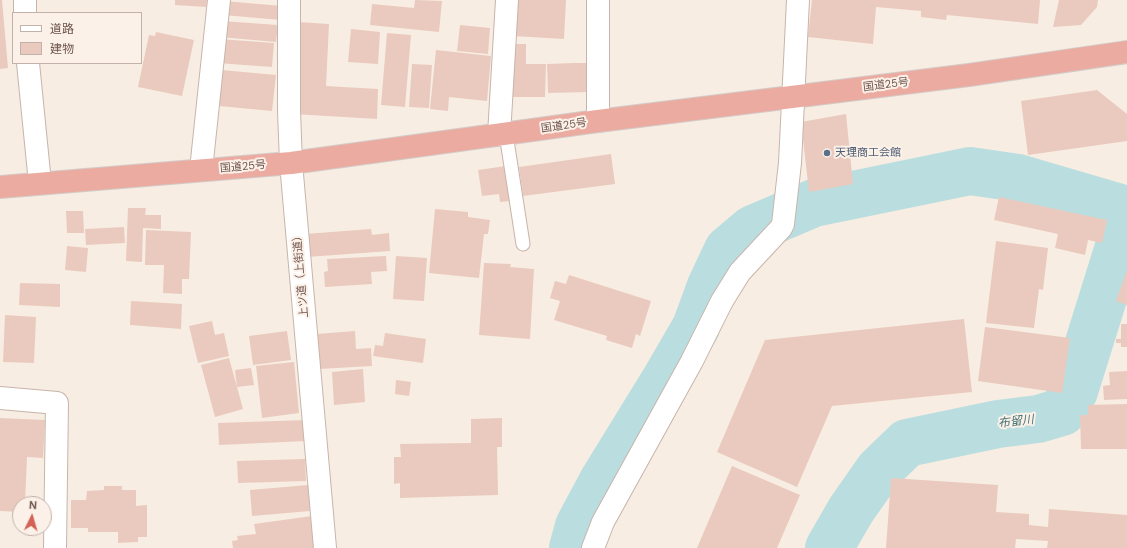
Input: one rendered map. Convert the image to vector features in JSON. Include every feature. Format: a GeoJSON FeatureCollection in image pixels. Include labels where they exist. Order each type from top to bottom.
{"type":"FeatureCollection","features":[{"type":"Feature","properties":{"kind":"highway","name":"国道25号"},"geometry":{"type":"LineString","coordinates":[[0,187],[291,163],[503,134],[969,75],[1127,52]]}},
{"type":"Feature","properties":{"kind":"street"},"geometry":{"type":"LineString","coordinates":[[25,0],[25,12]]}},
{"type":"Feature","properties":{"kind":"street"},"geometry":{"type":"LineString","coordinates":[[201,170],[219,0]]}},
{"type":"Feature","properties":{"kind":"street","name":"上ツ道（上街道）"},"geometry":{"type":"LineString","coordinates":[[289,0],[289,111],[291,163],[325,548]]}},
{"type":"Feature","properties":{"kind":"street"},"geometry":{"type":"LineString","coordinates":[[503,134],[507,0]]}},
{"type":"Feature","properties":{"kind":"street"},"geometry":{"type":"LineString","coordinates":[[598,0],[598,122]]}},
{"type":"Feature","properties":{"kind":"street"},"geometry":{"type":"LineString","coordinates":[[593,548],[603,522],[692,361],[722,301],[740,272],[781,228],[790,163],[798,0]]}},
{"type":"Feature","properties":{"kind":"street"},"geometry":{"type":"LineString","coordinates":[[28,64],[40,183]]}},
{"type":"Feature","properties":{"kind":"street"},"geometry":{"type":"LineString","coordinates":[[0,398],[57,403],[55,548]]}},
{"type":"Feature","properties":{"kind":"lane"},"geometry":{"type":"LineString","coordinates":[[503,134],[523,244]]}},
{"type":"Feature","properties":{"kind":"building"},"geometry":{"type":"Polygon","coordinates":[[[0,0],[2,0],[8,68],[0,69],[0,0]]]}},
{"type":"Feature","properties":{"kind":"building"},"geometry":{"type":"Polygon","coordinates":[[[175,0],[207,0],[206,7],[175,5],[175,0]]]}},
{"type":"Feature","properties":{"kind":"building"},"geometry":{"type":"Polygon","coordinates":[[[415,0],[442,1],[439,32],[370,25],[372,4],[414,8],[415,0]]]}},
{"type":"Feature","properties":{"kind":"building"},"geometry":{"type":"Polygon","coordinates":[[[515,0],[566,0],[564,39],[513,36],[515,0]]]}},
{"type":"Feature","properties":{"kind":"building"},"geometry":{"type":"Polygon","coordinates":[[[812,0],[1040,0],[1038,24],[947,15],[946,20],[921,17],[921,11],[876,7],[873,44],[808,37],[812,0]]]}},
{"type":"Feature","properties":{"kind":"building"},"geometry":{"type":"Polygon","coordinates":[[[1059,0],[1098,0],[1097,7],[1081,25],[1053,27],[1059,0]]]}},
{"type":"Feature","properties":{"kind":"building"},"geometry":{"type":"Polygon","coordinates":[[[224,1],[282,6],[281,20],[223,15],[224,1]]]}},
{"type":"Feature","properties":{"kind":"building"},"geometry":{"type":"Polygon","coordinates":[[[222,21],[278,25],[276,42],[220,37],[222,21]]]}},
{"type":"Feature","properties":{"kind":"building"},"geometry":{"type":"Polygon","coordinates":[[[298,22],[329,24],[326,86],[378,89],[377,119],[293,114],[298,22]]]}},
{"type":"Feature","properties":{"kind":"building"},"geometry":{"type":"Polygon","coordinates":[[[460,25],[490,28],[488,54],[457,51],[460,25]]]}},
{"type":"Feature","properties":{"kind":"building"},"geometry":{"type":"Polygon","coordinates":[[[351,29],[380,32],[378,64],[348,62],[351,29]]]}},
{"type":"Feature","properties":{"kind":"building"},"geometry":{"type":"Polygon","coordinates":[[[156,32],[194,40],[182,96],[138,87],[149,35],[155,36],[156,32]]]}},
{"type":"Feature","properties":{"kind":"building"},"geometry":{"type":"Polygon","coordinates":[[[387,33],[411,35],[405,107],[381,105],[387,33]]]}},
{"type":"Feature","properties":{"kind":"building"},"geometry":{"type":"Polygon","coordinates":[[[219,39],[274,43],[272,67],[217,63],[219,39]]]}},
{"type":"Feature","properties":{"kind":"building"},"geometry":{"type":"Polygon","coordinates":[[[507,44],[526,44],[526,64],[546,64],[545,97],[507,97],[507,44]]]}},
{"type":"Feature","properties":{"kind":"building"},"geometry":{"type":"Polygon","coordinates":[[[436,50],[491,56],[487,101],[449,97],[448,111],[430,109],[436,50]]]}},
{"type":"Feature","properties":{"kind":"building"},"geometry":{"type":"Polygon","coordinates":[[[589,63],[589,92],[548,93],[547,64],[589,63]]]}},
{"type":"Feature","properties":{"kind":"building"},"geometry":{"type":"Polygon","coordinates":[[[412,64],[432,65],[429,108],[409,107],[412,64]]]}},
{"type":"Feature","properties":{"kind":"building"},"geometry":{"type":"Polygon","coordinates":[[[222,70],[276,75],[272,111],[219,106],[222,70]]]}},
{"type":"Feature","properties":{"kind":"building"},"geometry":{"type":"Polygon","coordinates":[[[1097,90],[1127,114],[1127,141],[1028,155],[1021,101],[1097,90]]]}},
{"type":"Feature","properties":{"kind":"building","name":"天理商工会館"},"geometry":{"type":"Polygon","coordinates":[[[846,114],[853,184],[809,192],[801,122],[846,114]]]}},
{"type":"Feature","properties":{"kind":"building"},"geometry":{"type":"Polygon","coordinates":[[[611,154],[615,184],[523,196],[519,167],[611,154]]]}},
{"type":"Feature","properties":{"kind":"building"},"geometry":{"type":"Polygon","coordinates":[[[506,166],[510,201],[500,202],[499,194],[482,196],[478,170],[506,166]]]}},
{"type":"Feature","properties":{"kind":"building"},"geometry":{"type":"Polygon","coordinates":[[[999,197],[1107,220],[1102,243],[1088,240],[1085,255],[1055,248],[1058,234],[994,220],[999,197]]]}},
{"type":"Feature","properties":{"kind":"building"},"geometry":{"type":"Polygon","coordinates":[[[128,208],[146,208],[145,215],[161,215],[161,229],[143,228],[142,262],[126,261],[128,208]]]}},
{"type":"Feature","properties":{"kind":"building"},"geometry":{"type":"Polygon","coordinates":[[[435,209],[468,212],[468,217],[490,220],[488,234],[484,234],[479,278],[429,273],[435,209]]]}},
{"type":"Feature","properties":{"kind":"building"},"geometry":{"type":"Polygon","coordinates":[[[66,211],[83,211],[84,233],[67,233],[66,211]]]}},
{"type":"Feature","properties":{"kind":"building"},"geometry":{"type":"Polygon","coordinates":[[[124,227],[125,243],[86,245],[85,229],[124,227]]]}},
{"type":"Feature","properties":{"kind":"building"},"geometry":{"type":"Polygon","coordinates":[[[371,229],[372,235],[389,233],[390,251],[307,257],[305,234],[371,229]]]}},
{"type":"Feature","properties":{"kind":"building"},"geometry":{"type":"Polygon","coordinates":[[[146,230],[191,232],[189,279],[182,279],[182,294],[163,293],[164,265],[145,265],[146,230]]]}},
{"type":"Feature","properties":{"kind":"building"},"geometry":{"type":"Polygon","coordinates":[[[996,241],[1048,248],[1043,290],[1039,289],[1034,328],[986,323],[996,241]]]}},
{"type":"Feature","properties":{"kind":"building"},"geometry":{"type":"Polygon","coordinates":[[[67,246],[88,248],[86,272],[65,270],[67,246]]]}},
{"type":"Feature","properties":{"kind":"building"},"geometry":{"type":"Polygon","coordinates":[[[386,256],[387,271],[371,272],[372,284],[325,287],[324,272],[328,271],[327,259],[386,256]]]}},
{"type":"Feature","properties":{"kind":"building"},"geometry":{"type":"Polygon","coordinates":[[[396,256],[427,258],[424,301],[393,299],[396,256]]]}},
{"type":"Feature","properties":{"kind":"building"},"geometry":{"type":"Polygon","coordinates":[[[484,263],[511,264],[510,267],[534,269],[530,339],[479,335],[484,263]]]}},
{"type":"Feature","properties":{"kind":"building"},"geometry":{"type":"Polygon","coordinates":[[[1127,270],[1127,305],[1116,301],[1127,270]]]}},
{"type":"Feature","properties":{"kind":"building"},"geometry":{"type":"Polygon","coordinates":[[[569,275],[651,301],[640,336],[636,334],[632,348],[606,340],[607,336],[554,320],[560,301],[550,298],[555,281],[566,284],[569,275]]]}},
{"type":"Feature","properties":{"kind":"building"},"geometry":{"type":"Polygon","coordinates":[[[20,283],[60,284],[60,307],[19,305],[20,283]]]}},
{"type":"Feature","properties":{"kind":"building"},"geometry":{"type":"Polygon","coordinates":[[[131,301],[182,304],[181,329],[130,325],[131,301]]]}},
{"type":"Feature","properties":{"kind":"building"},"geometry":{"type":"Polygon","coordinates":[[[5,315],[36,317],[34,363],[3,362],[5,315]]]}},
{"type":"Feature","properties":{"kind":"building"},"geometry":{"type":"Polygon","coordinates":[[[964,319],[972,392],[832,406],[797,487],[717,452],[765,340],[964,319]]]}},
{"type":"Feature","properties":{"kind":"building"},"geometry":{"type":"Polygon","coordinates":[[[212,321],[215,335],[224,333],[229,356],[198,363],[189,326],[212,321]]]}},
{"type":"Feature","properties":{"kind":"building"},"geometry":{"type":"Polygon","coordinates":[[[1121,324],[1127,324],[1127,347],[1121,347],[1121,343],[1116,343],[1116,339],[1121,339],[1121,324]]]}},
{"type":"Feature","properties":{"kind":"building"},"geometry":{"type":"Polygon","coordinates":[[[985,327],[1070,338],[1062,393],[978,381],[985,327]]]}},
{"type":"Feature","properties":{"kind":"building"},"geometry":{"type":"Polygon","coordinates":[[[287,331],[291,360],[253,365],[249,336],[287,331]]]}},
{"type":"Feature","properties":{"kind":"building"},"geometry":{"type":"Polygon","coordinates":[[[355,331],[356,349],[371,348],[372,366],[319,369],[317,334],[355,331]]]}},
{"type":"Feature","properties":{"kind":"building"},"geometry":{"type":"Polygon","coordinates":[[[385,333],[426,339],[423,363],[373,356],[375,345],[383,346],[385,333]]]}},
{"type":"Feature","properties":{"kind":"building"},"geometry":{"type":"Polygon","coordinates":[[[229,358],[243,409],[215,417],[201,365],[229,358]]]}},
{"type":"Feature","properties":{"kind":"building"},"geometry":{"type":"Polygon","coordinates":[[[294,362],[299,413],[262,418],[256,366],[294,362]]]}},
{"type":"Feature","properties":{"kind":"building"},"geometry":{"type":"Polygon","coordinates":[[[251,368],[254,385],[237,387],[235,370],[251,368]]]}},
{"type":"Feature","properties":{"kind":"building"},"geometry":{"type":"Polygon","coordinates":[[[363,369],[365,402],[334,405],[332,372],[363,369]]]}},
{"type":"Feature","properties":{"kind":"building"},"geometry":{"type":"Polygon","coordinates":[[[1127,371],[1127,399],[1104,400],[1103,386],[1110,385],[1109,372],[1127,371]]]}},
{"type":"Feature","properties":{"kind":"building"},"geometry":{"type":"Polygon","coordinates":[[[396,380],[411,382],[409,396],[395,394],[396,380]]]}},
{"type":"Feature","properties":{"kind":"building"},"geometry":{"type":"Polygon","coordinates":[[[1127,404],[1127,449],[1081,449],[1080,415],[1088,415],[1088,405],[1127,404]]]}},
{"type":"Feature","properties":{"kind":"building"},"geometry":{"type":"Polygon","coordinates":[[[0,418],[45,420],[43,458],[27,457],[25,496],[12,496],[12,512],[0,511],[0,418]]]}},
{"type":"Feature","properties":{"kind":"building"},"geometry":{"type":"Polygon","coordinates":[[[502,418],[502,447],[497,447],[498,495],[400,498],[400,483],[394,484],[394,457],[401,457],[400,444],[471,443],[471,419],[502,418]]]}},
{"type":"Feature","properties":{"kind":"building"},"geometry":{"type":"Polygon","coordinates":[[[306,420],[306,441],[219,445],[218,423],[306,420]]]}},
{"type":"Feature","properties":{"kind":"building"},"geometry":{"type":"Polygon","coordinates":[[[305,459],[306,481],[238,483],[237,461],[305,459]]]}},
{"type":"Feature","properties":{"kind":"building"},"geometry":{"type":"Polygon","coordinates":[[[732,466],[800,495],[777,548],[697,548],[732,466]]]}},
{"type":"Feature","properties":{"kind":"building"},"geometry":{"type":"Polygon","coordinates":[[[891,478],[998,485],[996,512],[1029,514],[1029,525],[1048,527],[1049,509],[1127,515],[1127,548],[1047,548],[1048,541],[1016,539],[1015,548],[886,548],[891,478]]]}},
{"type":"Feature","properties":{"kind":"building"},"geometry":{"type":"Polygon","coordinates":[[[308,485],[310,511],[252,516],[250,490],[308,485]]]}},
{"type":"Feature","properties":{"kind":"building"},"geometry":{"type":"Polygon","coordinates":[[[104,486],[122,486],[122,490],[136,490],[136,506],[147,505],[147,537],[138,537],[138,542],[118,543],[118,532],[88,532],[88,528],[71,528],[71,500],[86,500],[87,491],[104,490],[104,486]]]}},
{"type":"Feature","properties":{"kind":"building"},"geometry":{"type":"Polygon","coordinates":[[[312,516],[316,548],[233,548],[232,541],[238,540],[237,536],[256,534],[254,524],[312,516]]]}},
{"type":"Feature","properties":{"kind":"waterway"},"geometry":{"type":"LineString","coordinates":[[573,548],[579,526],[603,481],[696,327],[711,286],[728,250],[753,229],[814,203],[970,171],[1018,178],[1127,210]]}},
{"type":"Feature","properties":{"kind":"waterway","name":"布留川"},"geometry":{"type":"LineString","coordinates":[[829,548],[851,510],[879,470],[907,443],[998,424],[1038,419],[1062,412],[1074,391],[1123,234],[1127,228]]}},
{"type":"Feature","properties":{"kind":"place","name":"天理商工会館"},"geometry":{"type":"Point","coordinates":[827,153]}}]}
